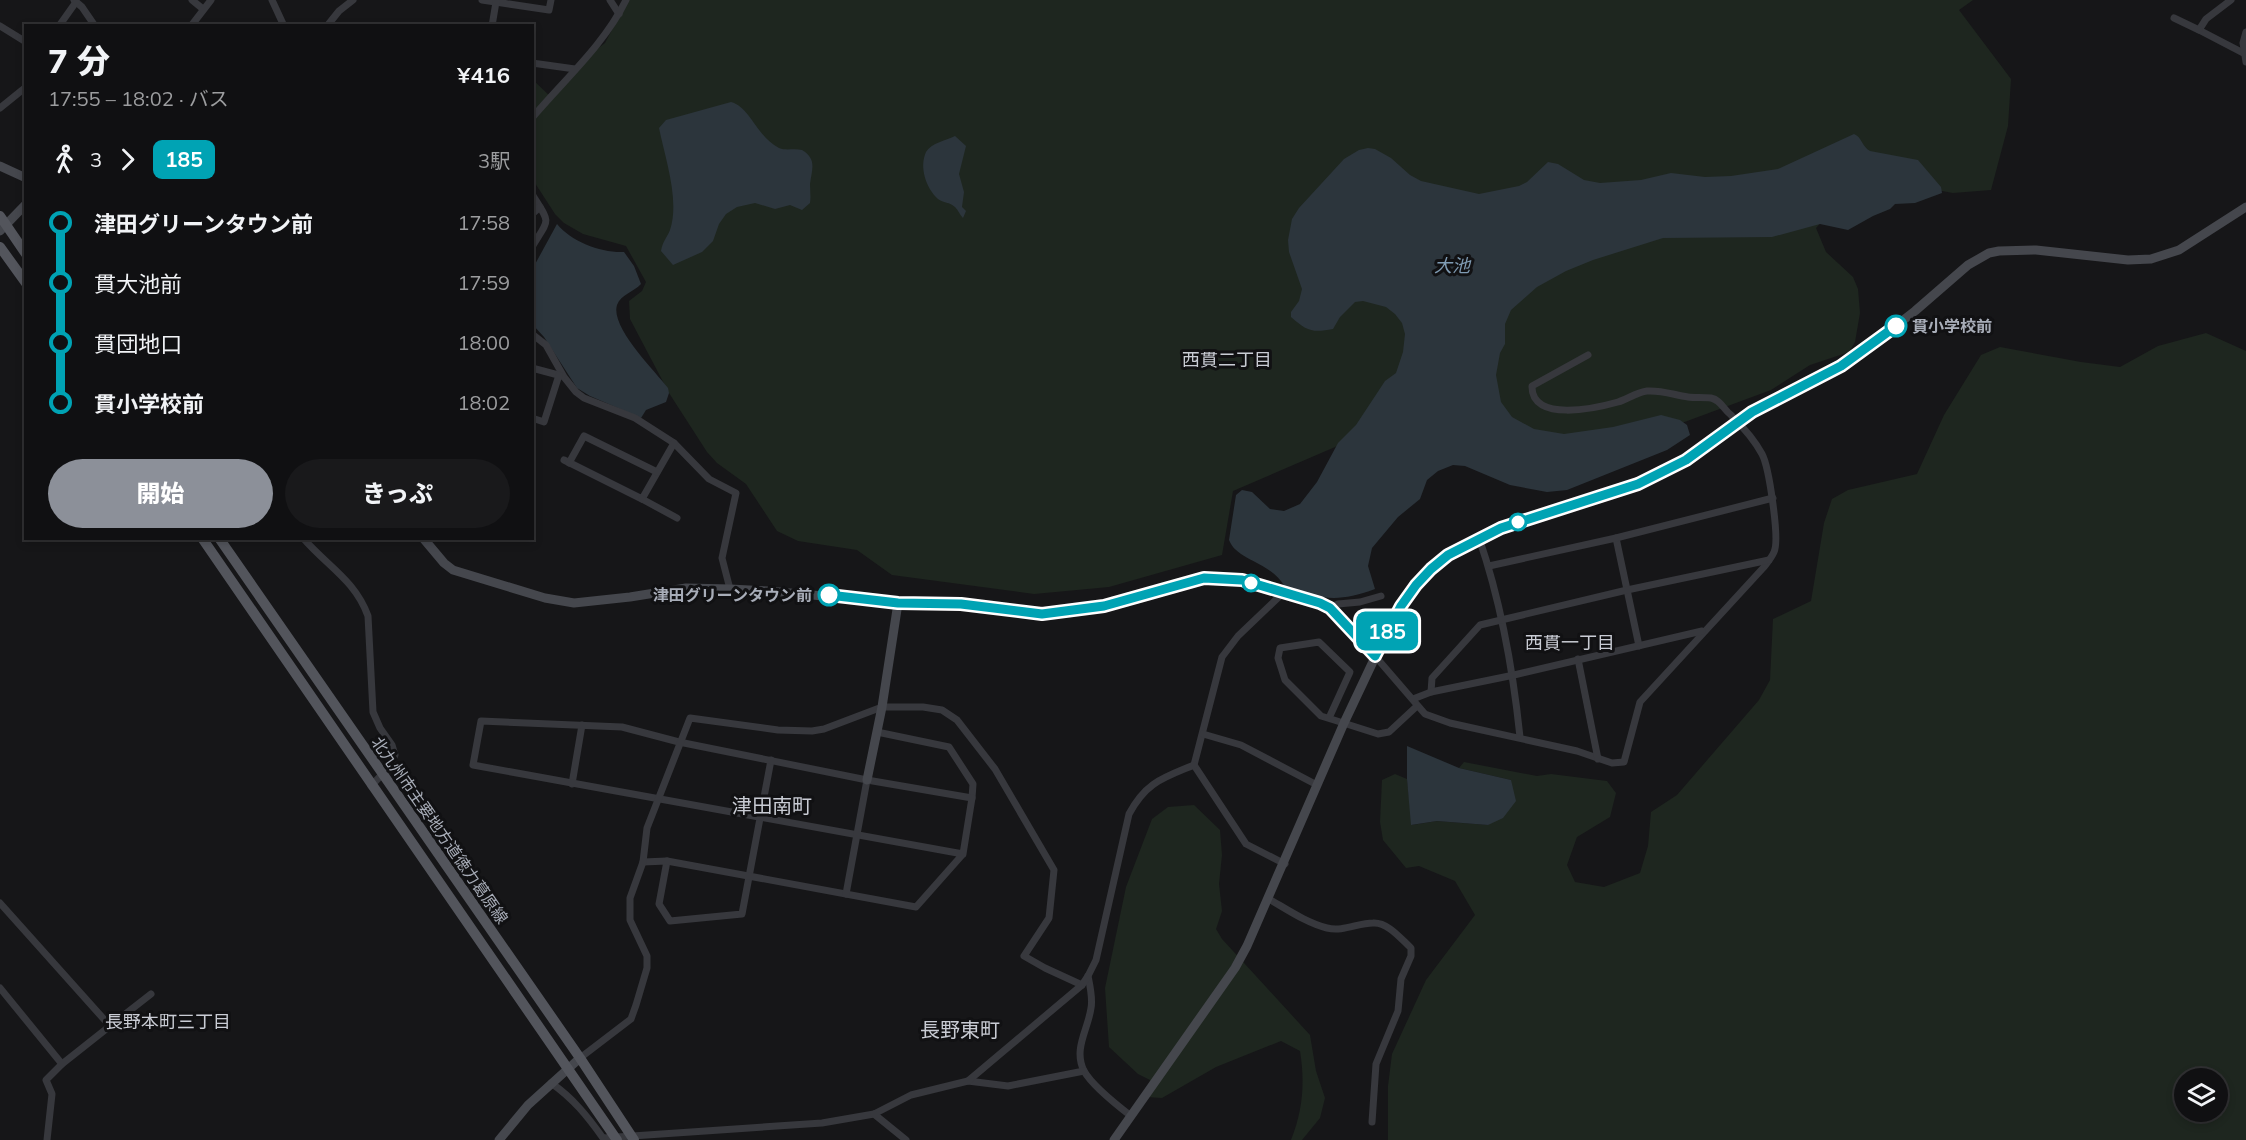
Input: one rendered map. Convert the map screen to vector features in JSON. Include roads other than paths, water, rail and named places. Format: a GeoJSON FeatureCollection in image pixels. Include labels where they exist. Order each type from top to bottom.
{"type":"FeatureCollection","features":[{"type":"Feature","properties":{"kind":"main road"},"geometry":{"type":"LineString","coordinates":[[2,224],[24,252]]}},
{"type":"Feature","properties":{"kind":"main road"},"geometry":{"type":"LineString","coordinates":[[0,247],[24,280]]}},
{"type":"Feature","properties":{"kind":"main road","name":"北九州市主要地方道徳力葛原線"},"geometry":{"type":"LineString","coordinates":[[203,540],[616,1139]]}},
{"type":"Feature","properties":{"kind":"main road","name":"北九州市主要地方道徳力葛原線"},"geometry":{"type":"LineString","coordinates":[[220,540],[580,1058],[633,1139]]}},
{"type":"Feature","properties":{"kind":"street"},"geometry":{"type":"LineString","coordinates":[[192,0],[204,9]]}},
{"type":"Feature","properties":{"kind":"street"},"geometry":{"type":"LineString","coordinates":[[193,24],[211,0]]}},
{"type":"Feature","properties":{"kind":"street"},"geometry":{"type":"LineString","coordinates":[[272,0],[283,24]]}},
{"type":"Feature","properties":{"kind":"street"},"geometry":{"type":"LineString","coordinates":[[329,24],[339,11],[353,0]]}},
{"type":"Feature","properties":{"kind":"street"},"geometry":{"type":"LineString","coordinates":[[482,0],[549,10],[550,0]]}},
{"type":"Feature","properties":{"kind":"street"},"geometry":{"type":"LineString","coordinates":[[610,0],[619,14]]}},
{"type":"Feature","properties":{"kind":"street"},"geometry":{"type":"LineString","coordinates":[[534,116],[595,48],[626,0]]}},
{"type":"Feature","properties":{"kind":"street"},"geometry":{"type":"LineString","coordinates":[[2199,30],[2206,19],[2231,0]]}},
{"type":"Feature","properties":{"kind":"street"},"geometry":{"type":"LineString","coordinates":[[59,24],[75,1],[93,24]]}},
{"type":"Feature","properties":{"kind":"street"},"geometry":{"type":"LineString","coordinates":[[492,24],[496,2]]}},
{"type":"Feature","properties":{"kind":"street"},"geometry":{"type":"LineString","coordinates":[[2174,18],[2245,54]]}},
{"type":"Feature","properties":{"kind":"street"},"geometry":{"type":"LineString","coordinates":[[0,26],[24,41]]}},
{"type":"Feature","properties":{"kind":"street"},"geometry":{"type":"LineString","coordinates":[[2246,32],[2243,43],[2246,62]]}},
{"type":"Feature","properties":{"kind":"street"},"geometry":{"type":"LineString","coordinates":[[534,63],[575,69]]}},
{"type":"Feature","properties":{"kind":"street"},"geometry":{"type":"LineString","coordinates":[[0,108],[24,89]]}},
{"type":"Feature","properties":{"kind":"street"},"geometry":{"type":"LineString","coordinates":[[0,166],[24,177]]}},
{"type":"Feature","properties":{"kind":"street"},"geometry":{"type":"LineString","coordinates":[[534,197],[547,219],[546,226],[534,244]]}},
{"type":"Feature","properties":{"kind":"street"},"geometry":{"type":"LineString","coordinates":[[2,224],[24,206]]}},
{"type":"Feature","properties":{"kind":"street"},"geometry":{"type":"LineString","coordinates":[[534,212],[540,207]]}},
{"type":"Feature","properties":{"kind":"street"},"geometry":{"type":"LineString","coordinates":[[1114,1140],[1235,968],[1285,864],[1317,785],[1375,656],[1401,606],[1431,569],[1448,555],[1479,538],[1533,516],[1638,484],[1686,460],[1771,401],[1853,358],[1915,311],[1968,265],[1989,253],[2036,250],[2128,260],[2151,259],[2179,250],[2246,207]]}},
{"type":"Feature","properties":{"kind":"street"},"geometry":{"type":"LineString","coordinates":[[534,336],[546,345],[562,376],[576,392],[584,398],[635,418],[674,443],[710,479],[736,494],[722,558],[730,589]]}},
{"type":"Feature","properties":{"kind":"street"},"geometry":{"type":"LineString","coordinates":[[425,540],[453,570],[574,603],[686,588],[730,589],[791,592],[898,603],[961,604],[1042,614],[1104,606],[1204,578],[1242,580],[1330,608],[1425,714],[1449,723],[1577,750],[1612,763],[1624,762],[1640,702],[1775,551],[1773,498],[1763,456],[1740,422],[1730,415],[1720,402],[1661,391],[1645,391],[1619,402],[1585,410],[1550,408],[1541,405],[1535,399],[1532,386],[1588,355]]}},
{"type":"Feature","properties":{"kind":"street"},"geometry":{"type":"LineString","coordinates":[[534,369],[562,376]]}},
{"type":"Feature","properties":{"kind":"street"},"geometry":{"type":"LineString","coordinates":[[534,419],[544,422],[562,376]]}},
{"type":"Feature","properties":{"kind":"street"},"geometry":{"type":"LineString","coordinates":[[657,472],[584,436],[566,462],[677,518]]}},
{"type":"Feature","properties":{"kind":"street"},"geometry":{"type":"LineString","coordinates":[[642,499],[674,443]]}},
{"type":"Feature","properties":{"kind":"street"},"geometry":{"type":"LineString","coordinates":[[1489,566],[1616,538],[1773,498]]}},
{"type":"Feature","properties":{"kind":"street"},"geometry":{"type":"LineString","coordinates":[[1479,538],[1489,566],[1514,675],[1520,737]]}},
{"type":"Feature","properties":{"kind":"street"},"geometry":{"type":"LineString","coordinates":[[1616,538],[1639,646]]}},
{"type":"Feature","properties":{"kind":"street"},"geometry":{"type":"LineString","coordinates":[[305,540],[352,585],[363,601],[368,615],[373,712],[380,728],[393,744],[395,755],[391,765],[371,786]]}},
{"type":"Feature","properties":{"kind":"street"},"geometry":{"type":"LineString","coordinates":[[1431,692],[1432,678],[1480,625],[1627,590],[1769,560]]}},
{"type":"Feature","properties":{"kind":"street"},"geometry":{"type":"LineString","coordinates":[[1283,593],[1228,647],[1219,666],[1194,765],[1246,844],[1285,864]]}},
{"type":"Feature","properties":{"kind":"street"},"geometry":{"type":"LineString","coordinates":[[1330,608],[1338,604],[1360,602],[1380,596]]}},
{"type":"Feature","properties":{"kind":"street"},"geometry":{"type":"LineString","coordinates":[[846,894],[882,707],[898,603]]}},
{"type":"Feature","properties":{"kind":"street"},"geometry":{"type":"LineString","coordinates":[[1413,699],[1431,692],[1703,631]]}},
{"type":"Feature","properties":{"kind":"street"},"geometry":{"type":"LineString","coordinates":[[1329,718],[1350,672],[1319,642],[1280,648],[1278,658],[1285,680],[1320,716],[1378,734],[1389,732],[1417,706]]}},
{"type":"Feature","properties":{"kind":"street"},"geometry":{"type":"LineString","coordinates":[[1578,658],[1598,759]]}},
{"type":"Feature","properties":{"kind":"street"},"geometry":{"type":"LineString","coordinates":[[499,1140],[528,1105],[551,1083],[631,1019],[647,968],[647,956],[630,920],[630,898],[642,862],[647,828],[690,718],[778,730],[812,731],[824,729],[882,707],[923,707],[942,710],[957,720],[995,769],[1054,870],[1049,918],[1024,956],[1082,985]]}},
{"type":"Feature","properties":{"kind":"street"},"geometry":{"type":"LineString","coordinates":[[963,854],[473,765],[481,721],[622,727],[679,742],[867,780],[972,798]]}},
{"type":"Feature","properties":{"kind":"street"},"geometry":{"type":"LineString","coordinates":[[572,784],[582,725]]}},
{"type":"Feature","properties":{"kind":"street"},"geometry":{"type":"LineString","coordinates":[[642,862],[667,861],[916,907],[963,854],[974,784],[949,747],[877,732]]}},
{"type":"Feature","properties":{"kind":"street"},"geometry":{"type":"LineString","coordinates":[[1203,734],[1241,745],[1317,785]]}},
{"type":"Feature","properties":{"kind":"street"},"geometry":{"type":"LineString","coordinates":[[667,861],[658,904],[670,921],[741,914],[771,760]]}},
{"type":"Feature","properties":{"kind":"street"},"geometry":{"type":"LineString","coordinates":[[968,1081],[1082,985],[1096,960],[1129,814],[1138,797],[1160,779],[1194,765]]}},
{"type":"Feature","properties":{"kind":"street"},"geometry":{"type":"LineString","coordinates":[[1269,899],[1303,918],[1329,928],[1349,928],[1375,922],[1391,930],[1411,948],[1411,956],[1401,979],[1398,1011],[1376,1064],[1372,1122]]}},
{"type":"Feature","properties":{"kind":"street"},"geometry":{"type":"LineString","coordinates":[[0,903],[110,1026]]}},
{"type":"Feature","properties":{"kind":"street"},"geometry":{"type":"LineString","coordinates":[[1088,976],[1091,987],[1091,1008],[1080,1049],[1084,1071],[1110,1099],[1131,1116]]}},
{"type":"Feature","properties":{"kind":"street"},"geometry":{"type":"LineString","coordinates":[[0,988],[62,1064]]}},
{"type":"Feature","properties":{"kind":"street"},"geometry":{"type":"LineString","coordinates":[[47,1139],[52,1094],[46,1080],[62,1064],[151,994]]}},
{"type":"Feature","properties":{"kind":"street"},"geometry":{"type":"LineString","coordinates":[[551,1083],[566,1093],[583,1110],[603,1138],[633,1139],[639,1135],[822,1123],[874,1114],[911,1095],[968,1081],[1008,1086],[1084,1071]]}},
{"type":"Feature","properties":{"kind":"street"},"geometry":{"type":"LineString","coordinates":[[874,1114],[906,1140]]}},
{"type":"Feature","properties":{"kind":"water"},"geometry":{"type":"Polygon","coordinates":[[[731,102],[743,110],[771,143],[782,149],[802,150],[807,153],[812,161],[810,203],[802,210],[790,205],[775,209],[755,203],[737,207],[726,214],[719,224],[713,241],[702,252],[673,265],[661,251],[670,230],[673,206],[671,179],[659,128],[666,120],[731,102]]]}},
{"type":"Feature","properties":{"kind":"water","name":"大池"},"geometry":{"type":"Polygon","coordinates":[[[1854,134],[1870,151],[1918,160],[1941,187],[1942,193],[1915,203],[1895,204],[1890,209],[1848,230],[1820,224],[1772,237],[1663,238],[1566,271],[1537,287],[1511,310],[1505,324],[1505,344],[1500,353],[1496,375],[1501,402],[1512,417],[1534,429],[1564,434],[1613,427],[1661,415],[1680,420],[1687,425],[1690,435],[1667,450],[1567,490],[1547,492],[1510,485],[1465,466],[1453,465],[1438,471],[1427,480],[1420,499],[1398,517],[1372,548],[1368,566],[1375,589],[1350,596],[1320,597],[1285,587],[1279,578],[1233,547],[1229,540],[1236,495],[1242,490],[1252,492],[1270,509],[1284,511],[1300,504],[1317,482],[1338,443],[1356,425],[1385,381],[1396,373],[1403,352],[1405,334],[1402,323],[1386,307],[1363,301],[1355,302],[1340,317],[1333,329],[1326,330],[1310,330],[1291,317],[1291,312],[1299,301],[1302,289],[1289,252],[1288,240],[1292,219],[1299,208],[1344,159],[1359,150],[1375,149],[1421,181],[1479,194],[1519,186],[1527,182],[1548,162],[1558,164],[1584,180],[1600,183],[1641,180],[1671,173],[1705,177],[1731,176],[1778,169],[1854,134]]]}},
{"type":"Feature","properties":{"kind":"water"},"geometry":{"type":"Polygon","coordinates":[[[955,136],[966,146],[959,174],[964,192],[962,207],[966,211],[963,218],[953,205],[940,200],[934,194],[927,183],[923,164],[928,149],[955,136]]]}},
{"type":"Feature","properties":{"kind":"water"},"geometry":{"type":"Polygon","coordinates":[[[557,224],[571,236],[588,245],[606,251],[624,252],[634,266],[641,284],[619,301],[617,314],[620,325],[644,360],[668,388],[666,402],[646,410],[641,418],[577,388],[544,337],[534,326],[534,266],[557,224]]]}},
{"type":"Feature","properties":{"kind":"water"},"geometry":{"type":"Polygon","coordinates":[[[1407,746],[1459,768],[1511,780],[1516,801],[1503,818],[1488,825],[1437,821],[1411,825],[1407,746]]]}},
{"type":"Feature","properties":{"kind":"place","name":"貫小学校前"},"geometry":{"type":"Point","coordinates":[1896,326]}},
{"type":"Feature","properties":{"kind":"place","name":"津田グリーンタウン前"},"geometry":{"type":"Point","coordinates":[829,595]}},
{"type":"Feature","properties":{"kind":"district","name":"西貫二丁目"},"geometry":{"type":"Point","coordinates":[1227,360]}},
{"type":"Feature","properties":{"kind":"district","name":"西貫一丁目"},"geometry":{"type":"Point","coordinates":[1570,643]}},
{"type":"Feature","properties":{"kind":"district","name":"津田南町"},"geometry":{"type":"Point","coordinates":[772,806]}},
{"type":"Feature","properties":{"kind":"district","name":"長野本町三丁目"},"geometry":{"type":"Point","coordinates":[168,1022]}},
{"type":"Feature","properties":{"kind":"district","name":"長野東町"},"geometry":{"type":"Point","coordinates":[960,1030]}}]}
